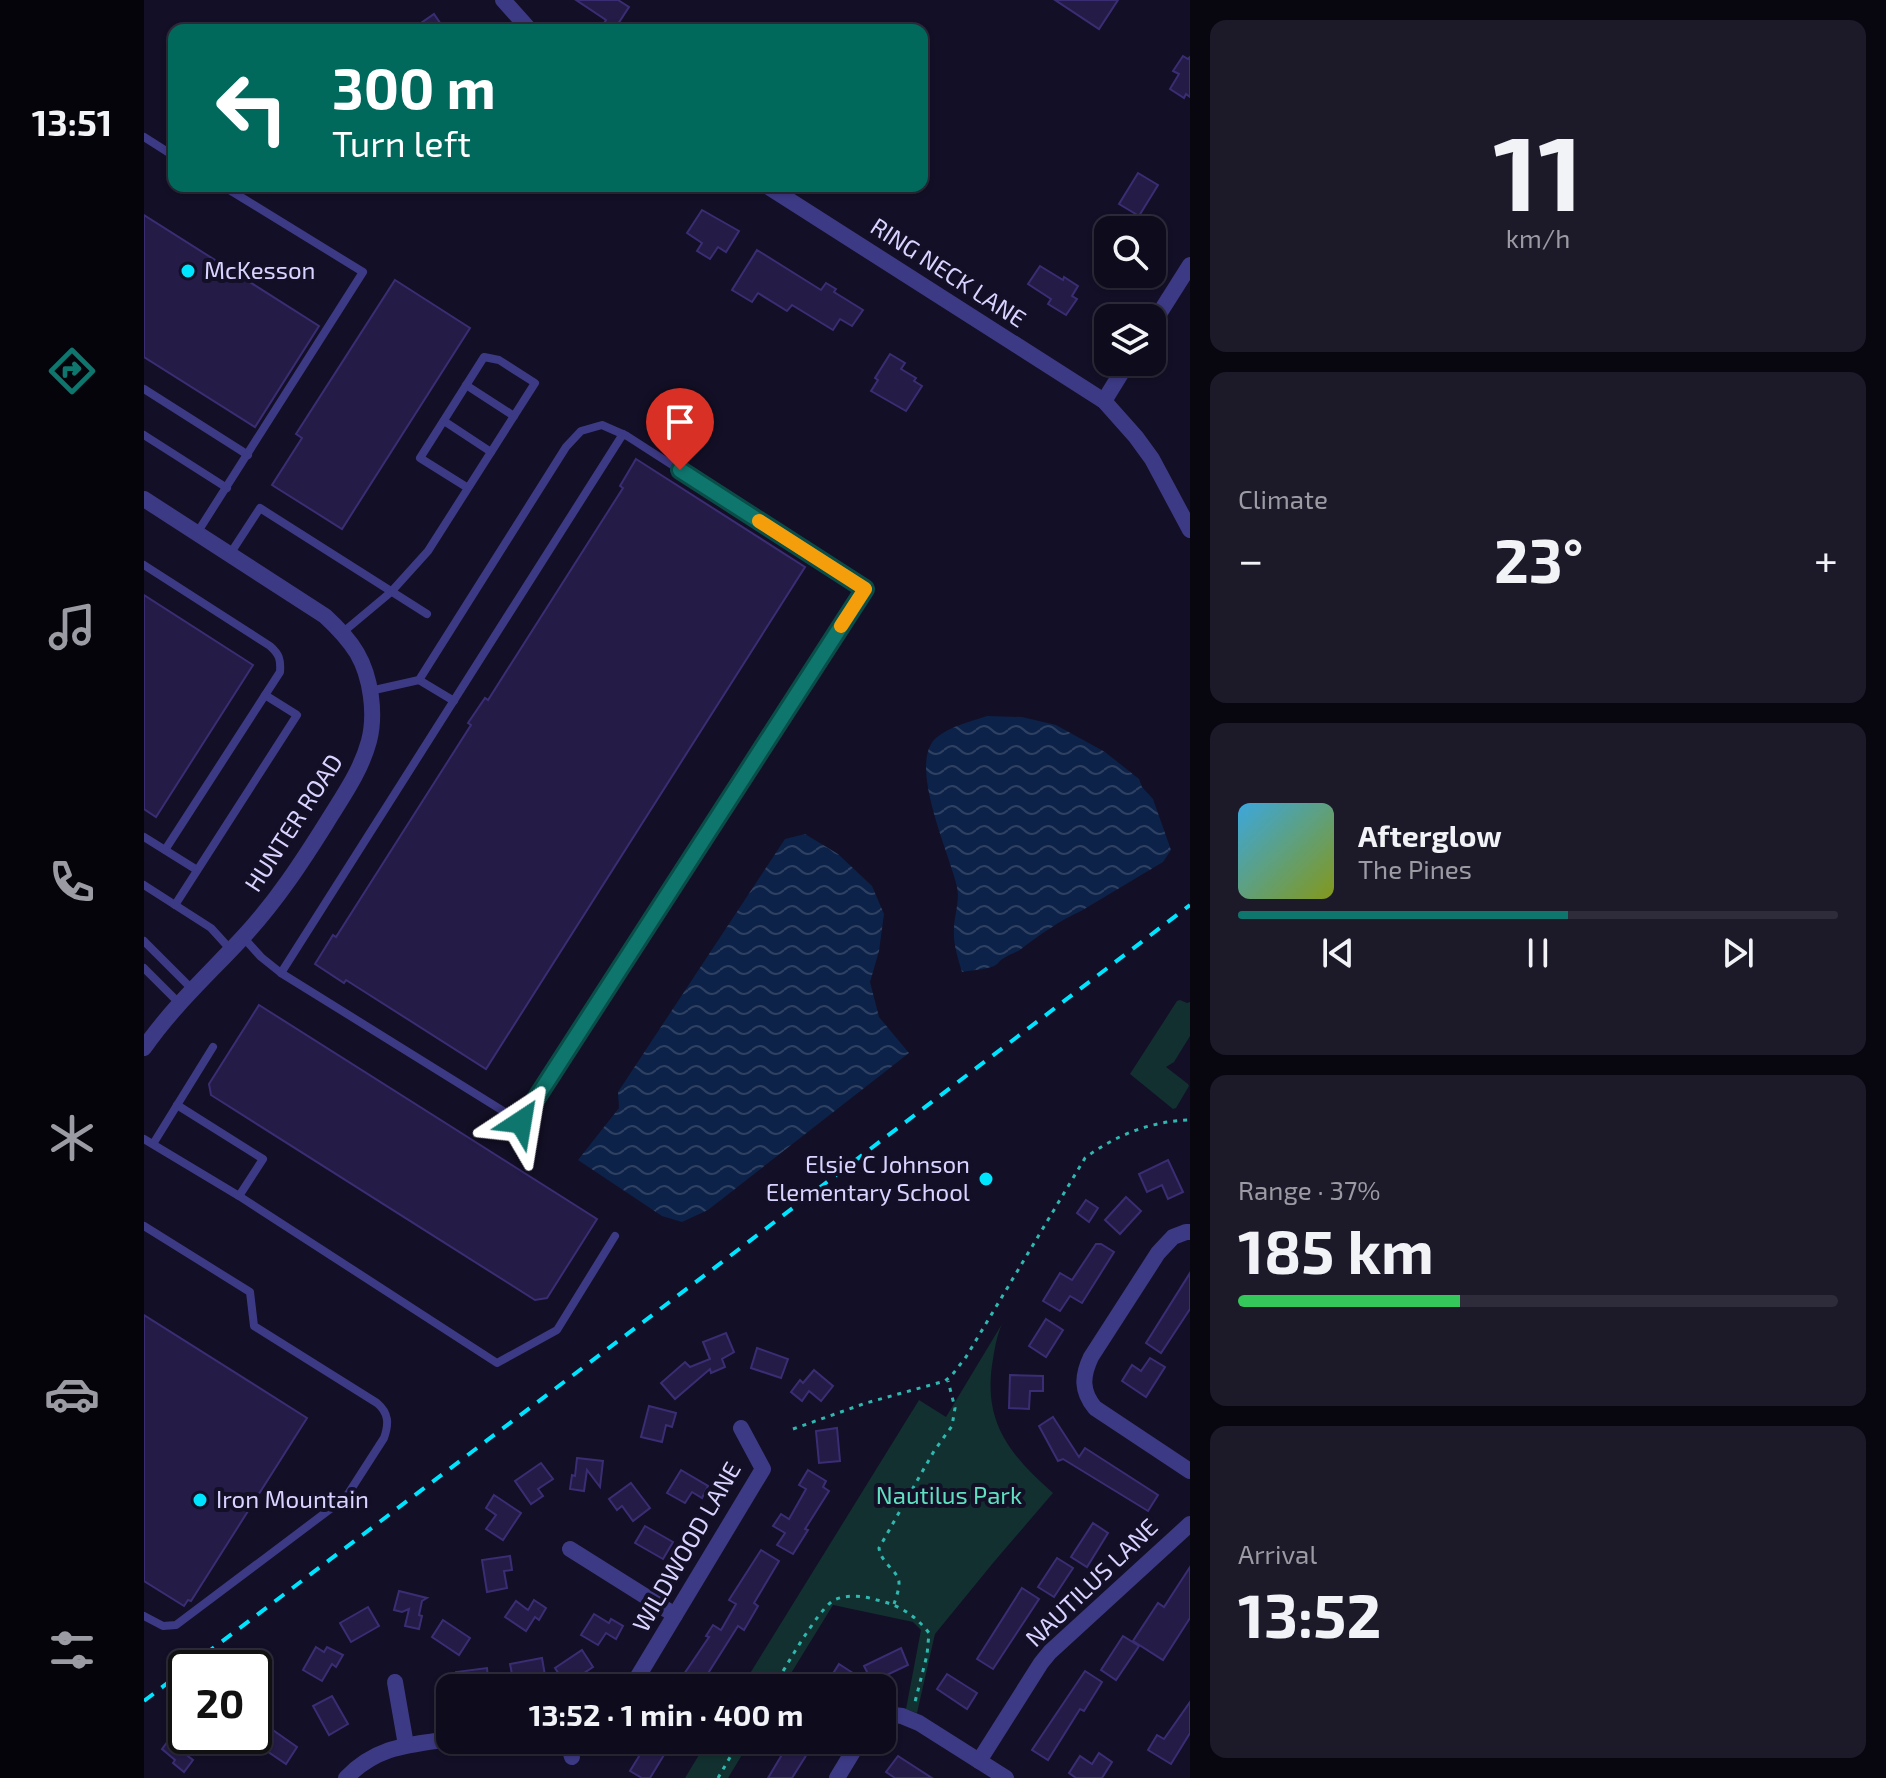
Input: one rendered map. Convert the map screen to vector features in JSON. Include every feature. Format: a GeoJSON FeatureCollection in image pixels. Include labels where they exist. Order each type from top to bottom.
{"type":"FeatureCollection","features":[{"type":"Feature","properties":{"kind":"street"},"geometry":{"type":"LineString","coordinates":[[503,0],[525,24]]}},
{"type":"Feature","properties":{"kind":"street","name":"RING NECK LANE"},"geometry":{"type":"LineString","coordinates":[[776,192],[1104,401],[1152,459],[1190,530]]}},
{"type":"Feature","properties":{"kind":"street"},"geometry":{"type":"LineString","coordinates":[[1165,304],[1190,265]]}},
{"type":"Feature","properties":{"kind":"street"},"geometry":{"type":"LineString","coordinates":[[1104,401],[1119,376]]}},
{"type":"Feature","properties":{"kind":"street","name":"HUNTER ROAD"},"geometry":{"type":"LineString","coordinates":[[144,499],[325,616],[358,654],[370,691],[372,714],[370,739],[352,782],[286,887],[179,1003],[144,1048]]}},
{"type":"Feature","properties":{"kind":"street"},"geometry":{"type":"LineString","coordinates":[[1190,1232],[1173,1237],[1158,1253],[1091,1357],[1083,1378],[1086,1394],[1095,1408],[1190,1471]]}},
{"type":"Feature","properties":{"kind":"street","name":"WILDWOOD LANE"},"geometry":{"type":"LineString","coordinates":[[639,1674],[763,1469],[741,1428]]}},
{"type":"Feature","properties":{"kind":"street","name":"NAUTILUS LANE"},"geometry":{"type":"LineString","coordinates":[[979,1761],[1050,1652],[1190,1524]]}},
{"type":"Feature","properties":{"kind":"street"},"geometry":{"type":"LineString","coordinates":[[570,1549],[675,1615]]}},
{"type":"Feature","properties":{"kind":"street"},"geometry":{"type":"LineString","coordinates":[[395,1682],[406,1745]]}},
{"type":"Feature","properties":{"kind":"street"},"geometry":{"type":"LineString","coordinates":[[896,1715],[919,1723],[1006,1778]]}},
{"type":"Feature","properties":{"kind":"street"},"geometry":{"type":"LineString","coordinates":[[346,1778],[378,1753],[436,1741]]}},
{"type":"Feature","properties":{"kind":"street"},"geometry":{"type":"LineString","coordinates":[[837,1778],[852,1754]]}},
{"type":"Feature","properties":{"kind":"lane"},"geometry":{"type":"LineString","coordinates":[[144,137],[168,152]]}},
{"type":"Feature","properties":{"kind":"lane"},"geometry":{"type":"LineString","coordinates":[[197,533],[363,272],[233,192]]}},
{"type":"Feature","properties":{"kind":"lane"},"geometry":{"type":"LineString","coordinates":[[342,633],[391,592],[428,551],[535,383],[499,360],[484,357],[420,458],[468,488]]}},
{"type":"Feature","properties":{"kind":"lane"},"geometry":{"type":"LineString","coordinates":[[466,385],[514,416]]}},
{"type":"Feature","properties":{"kind":"lane"},"geometry":{"type":"LineString","coordinates":[[144,389],[248,455]]}},
{"type":"Feature","properties":{"kind":"lane"},"geometry":{"type":"LineString","coordinates":[[444,421],[491,452]]}},
{"type":"Feature","properties":{"kind":"lane"},"geometry":{"type":"LineString","coordinates":[[243,937],[281,973],[521,1122],[865,589],[623,434],[602,425],[581,431],[566,447],[419,680]]}},
{"type":"Feature","properties":{"kind":"lane"},"geometry":{"type":"LineString","coordinates":[[281,973],[623,434]]}},
{"type":"Feature","properties":{"kind":"lane"},"geometry":{"type":"LineString","coordinates":[[144,435],[227,488]]}},
{"type":"Feature","properties":{"kind":"lane"},"geometry":{"type":"LineString","coordinates":[[230,554],[260,508],[427,614]]}},
{"type":"Feature","properties":{"kind":"lane"},"geometry":{"type":"LineString","coordinates":[[144,565],[270,646],[278,653],[281,662],[280,672],[165,850]]}},
{"type":"Feature","properties":{"kind":"lane"},"geometry":{"type":"LineString","coordinates":[[370,691],[419,680],[454,701]]}},
{"type":"Feature","properties":{"kind":"lane"},"geometry":{"type":"LineString","coordinates":[[175,905],[297,715],[265,695]]}},
{"type":"Feature","properties":{"kind":"lane"},"geometry":{"type":"LineString","coordinates":[[144,837],[197,870]]}},
{"type":"Feature","properties":{"kind":"lane"},"geometry":{"type":"LineString","coordinates":[[144,885],[211,928],[231,950]]}},
{"type":"Feature","properties":{"kind":"lane"},"geometry":{"type":"LineString","coordinates":[[144,941],[192,989]]}},
{"type":"Feature","properties":{"kind":"lane"},"geometry":{"type":"LineString","coordinates":[[144,968],[179,1003]]}},
{"type":"Feature","properties":{"kind":"lane"},"geometry":{"type":"LineString","coordinates":[[213,1047],[177,1105],[148,1141],[239,1196],[497,1363],[557,1330],[615,1236]]}},
{"type":"Feature","properties":{"kind":"lane"},"geometry":{"type":"LineString","coordinates":[[177,1105],[263,1159],[239,1196]]}},
{"type":"Feature","properties":{"kind":"lane"},"geometry":{"type":"LineString","coordinates":[[144,1226],[250,1292],[254,1326],[377,1403],[383,1409],[388,1428],[348,1494],[337,1504],[176,1625],[163,1626],[144,1616]]}},
{"type":"Feature","properties":{"kind":"path"},"geometry":{"type":"LineString","coordinates":[[793,1429],[948,1379],[966,1357],[1085,1158],[1131,1132],[1163,1123],[1190,1120]]}},
{"type":"Feature","properties":{"kind":"path"},"geometry":{"type":"LineString","coordinates":[[894,1604],[898,1577],[882,1560],[879,1548],[934,1451],[952,1426],[955,1408],[948,1379]]}},
{"type":"Feature","properties":{"kind":"path"},"geometry":{"type":"LineString","coordinates":[[782,1674],[821,1612],[833,1600],[865,1597],[894,1604],[921,1622],[929,1633],[927,1655],[915,1702]]}},
{"type":"Feature","properties":{"kind":"path"},"geometry":{"type":"LineString","coordinates":[[718,1778],[732,1754]]}},
{"type":"Feature","properties":{"kind":"green space"},"geometry":{"type":"Polygon","coordinates":[[[1180,1000],[1190,1002],[1190,1036],[1174,1062],[1166,1067],[1189,1086],[1173,1109],[1130,1074],[1180,1000]]]}},
{"type":"Feature","properties":{"kind":"green space","name":"Nautilus Park"},"geometry":{"type":"Polygon","coordinates":[[[1002,1324],[995,1346],[991,1381],[996,1418],[1012,1450],[1053,1493],[935,1634],[917,1713],[906,1709],[921,1630],[913,1622],[833,1605],[791,1674],[750,1674],[919,1400],[946,1417],[1002,1324]]]}},
{"type":"Feature","properties":{"kind":"green space"},"geometry":{"type":"Polygon","coordinates":[[[700,1754],[743,1754],[728,1778],[685,1778],[700,1754]]]}},
{"type":"Feature","properties":{"kind":"water"},"geometry":{"type":"Polygon","coordinates":[[[987,716],[1022,717],[1056,725],[1105,752],[1139,779],[1153,799],[1171,850],[1163,862],[1058,923],[994,966],[962,972],[954,935],[957,887],[933,810],[926,768],[928,751],[936,738],[954,727],[987,716]]]}},
{"type":"Feature","properties":{"kind":"water"},"geometry":{"type":"Polygon","coordinates":[[[805,834],[838,854],[872,886],[884,914],[879,951],[870,982],[879,1017],[909,1053],[708,1210],[682,1222],[662,1216],[578,1160],[619,1108],[618,1092],[785,839],[805,834]]]}},
{"type":"Feature","properties":{"kind":"building"},"geometry":{"type":"Polygon","coordinates":[[[576,0],[618,0],[629,7],[618,24],[604,24],[606,20],[576,0]]]}},
{"type":"Feature","properties":{"kind":"building"},"geometry":{"type":"Polygon","coordinates":[[[1055,0],[1118,0],[1099,29],[1055,0]]]}},
{"type":"Feature","properties":{"kind":"building"},"geometry":{"type":"Polygon","coordinates":[[[434,14],[441,24],[420,24],[434,14]]]}},
{"type":"Feature","properties":{"kind":"building"},"geometry":{"type":"Polygon","coordinates":[[[1183,56],[1190,57],[1190,97],[1186,94],[1184,98],[1170,89],[1179,74],[1173,71],[1183,56]]]}},
{"type":"Feature","properties":{"kind":"building"},"geometry":{"type":"Polygon","coordinates":[[[1138,173],[1158,185],[1139,216],[1119,204],[1138,173]]]}},
{"type":"Feature","properties":{"kind":"building"},"geometry":{"type":"Polygon","coordinates":[[[702,210],[739,231],[726,252],[718,247],[710,259],[697,251],[702,243],[687,233],[702,210]]]}},
{"type":"Feature","properties":{"kind":"building","name":"McKesson"},"geometry":{"type":"Polygon","coordinates":[[[144,215],[319,326],[255,427],[144,357],[144,215]]]}},
{"type":"Feature","properties":{"kind":"building"},"geometry":{"type":"Polygon","coordinates":[[[757,250],[821,290],[826,283],[836,289],[834,292],[863,310],[852,326],[840,319],[833,330],[792,305],[787,311],[758,293],[752,302],[732,290],[757,250]]]}},
{"type":"Feature","properties":{"kind":"building"},"geometry":{"type":"Polygon","coordinates":[[[1040,266],[1078,286],[1072,296],[1077,299],[1066,315],[1048,304],[1051,299],[1028,284],[1040,266]]]}},
{"type":"Feature","properties":{"kind":"building"},"geometry":{"type":"Polygon","coordinates":[[[395,280],[470,328],[342,529],[272,485],[302,438],[296,434],[395,280]]]}},
{"type":"Feature","properties":{"kind":"building"},"geometry":{"type":"Polygon","coordinates":[[[890,354],[905,363],[901,369],[916,378],[914,381],[922,386],[906,411],[871,391],[890,354]]]}},
{"type":"Feature","properties":{"kind":"building"},"geometry":{"type":"Polygon","coordinates":[[[636,459],[805,567],[486,1069],[346,980],[344,983],[315,964],[333,935],[336,937],[471,725],[468,723],[485,698],[488,700],[623,488],[620,486],[636,459]]]}},
{"type":"Feature","properties":{"kind":"building"},"geometry":{"type":"Polygon","coordinates":[[[144,595],[253,665],[156,817],[144,809],[144,595]]]}},
{"type":"Feature","properties":{"kind":"building"},"geometry":{"type":"Polygon","coordinates":[[[259,1005],[597,1219],[547,1298],[535,1300],[211,1095],[209,1084],[259,1005]]]}},
{"type":"Feature","properties":{"kind":"building"},"geometry":{"type":"Polygon","coordinates":[[[1168,1160],[1183,1192],[1168,1199],[1162,1185],[1147,1192],[1139,1174],[1168,1160]]]}},
{"type":"Feature","properties":{"kind":"building"},"geometry":{"type":"Polygon","coordinates":[[[1126,1197],[1141,1211],[1120,1234],[1105,1220],[1126,1197]]]}},
{"type":"Feature","properties":{"kind":"building"},"geometry":{"type":"Polygon","coordinates":[[[1086,1200],[1098,1208],[1089,1222],[1077,1213],[1086,1200]]]}},
{"type":"Feature","properties":{"kind":"building"},"geometry":{"type":"Polygon","coordinates":[[[1096,1244],[1114,1252],[1082,1303],[1070,1296],[1060,1311],[1043,1301],[1060,1273],[1072,1280],[1096,1244]]]}},
{"type":"Feature","properties":{"kind":"building"},"geometry":{"type":"Polygon","coordinates":[[[1190,1273],[1190,1309],[1161,1353],[1146,1343],[1190,1273]]]}},
{"type":"Feature","properties":{"kind":"building","name":"Iron Mountain"},"geometry":{"type":"Polygon","coordinates":[[[144,1315],[307,1418],[191,1601],[188,1600],[184,1606],[144,1581],[144,1315]]]}},
{"type":"Feature","properties":{"kind":"building"},"geometry":{"type":"Polygon","coordinates":[[[1046,1319],[1063,1330],[1046,1357],[1029,1346],[1046,1319]]]}},
{"type":"Feature","properties":{"kind":"building"},"geometry":{"type":"Polygon","coordinates":[[[726,1333],[734,1352],[722,1359],[725,1367],[711,1373],[710,1369],[675,1399],[661,1383],[685,1362],[690,1367],[710,1359],[703,1342],[726,1333]]]}},
{"type":"Feature","properties":{"kind":"building"},"geometry":{"type":"Polygon","coordinates":[[[757,1348],[788,1359],[781,1378],[751,1368],[757,1348]]]}},
{"type":"Feature","properties":{"kind":"building"},"geometry":{"type":"Polygon","coordinates":[[[1150,1358],[1165,1367],[1146,1397],[1122,1381],[1132,1365],[1141,1371],[1150,1358]]]}},
{"type":"Feature","properties":{"kind":"building"},"geometry":{"type":"Polygon","coordinates":[[[814,1370],[833,1386],[821,1401],[809,1391],[802,1401],[791,1392],[800,1380],[803,1383],[814,1370]]]}},
{"type":"Feature","properties":{"kind":"building"},"geometry":{"type":"Polygon","coordinates":[[[1010,1375],[1043,1376],[1043,1391],[1030,1391],[1029,1409],[1009,1408],[1010,1375]]]}},
{"type":"Feature","properties":{"kind":"building"},"geometry":{"type":"Polygon","coordinates":[[[649,1406],[676,1413],[672,1427],[666,1425],[662,1442],[641,1437],[649,1406]]]}},
{"type":"Feature","properties":{"kind":"building"},"geometry":{"type":"Polygon","coordinates":[[[1053,1417],[1079,1457],[1085,1448],[1158,1495],[1148,1511],[1063,1459],[1058,1461],[1039,1426],[1053,1417]]]}},
{"type":"Feature","properties":{"kind":"building"},"geometry":{"type":"Polygon","coordinates":[[[837,1428],[840,1461],[819,1463],[816,1431],[837,1428]]]}},
{"type":"Feature","properties":{"kind":"building"},"geometry":{"type":"Polygon","coordinates":[[[577,1458],[603,1461],[600,1487],[587,1470],[584,1491],[570,1489],[577,1458]]]}},
{"type":"Feature","properties":{"kind":"building"},"geometry":{"type":"Polygon","coordinates":[[[541,1463],[553,1479],[538,1489],[543,1496],[531,1504],[515,1481],[541,1463]]]}},
{"type":"Feature","properties":{"kind":"building"},"geometry":{"type":"Polygon","coordinates":[[[681,1470],[708,1486],[702,1498],[692,1492],[685,1503],[667,1493],[681,1470]]]}},
{"type":"Feature","properties":{"kind":"building"},"geometry":{"type":"Polygon","coordinates":[[[808,1470],[826,1481],[823,1487],[829,1491],[793,1554],[777,1545],[785,1533],[773,1526],[781,1514],[789,1519],[806,1489],[799,1485],[808,1470]]]}},
{"type":"Feature","properties":{"kind":"building"},"geometry":{"type":"Polygon","coordinates":[[[631,1483],[650,1508],[633,1521],[622,1506],[617,1510],[609,1499],[631,1483]]]}},
{"type":"Feature","properties":{"kind":"building"},"geometry":{"type":"Polygon","coordinates":[[[494,1495],[521,1513],[503,1540],[486,1529],[496,1515],[486,1508],[494,1495]]]}},
{"type":"Feature","properties":{"kind":"building"},"geometry":{"type":"Polygon","coordinates":[[[1093,1523],[1108,1533],[1087,1567],[1071,1557],[1093,1523]]]}},
{"type":"Feature","properties":{"kind":"building"},"geometry":{"type":"Polygon","coordinates":[[[645,1526],[673,1542],[663,1559],[635,1543],[645,1526]]]}},
{"type":"Feature","properties":{"kind":"building"},"geometry":{"type":"Polygon","coordinates":[[[761,1550],[779,1561],[754,1603],[758,1606],[744,1630],[738,1626],[708,1674],[684,1674],[709,1637],[706,1636],[713,1625],[721,1630],[736,1604],[729,1600],[761,1550]]]}},
{"type":"Feature","properties":{"kind":"building"},"geometry":{"type":"Polygon","coordinates":[[[510,1556],[512,1570],[504,1571],[507,1588],[487,1592],[482,1560],[510,1556]]]}},
{"type":"Feature","properties":{"kind":"building"},"geometry":{"type":"Polygon","coordinates":[[[1057,1558],[1073,1568],[1054,1597],[1038,1587],[1057,1558]]]}},
{"type":"Feature","properties":{"kind":"building"},"geometry":{"type":"Polygon","coordinates":[[[1190,1567],[1190,1618],[1163,1660],[1133,1641],[1158,1603],[1164,1607],[1190,1567]]]}},
{"type":"Feature","properties":{"kind":"building"},"geometry":{"type":"Polygon","coordinates":[[[1022,1588],[1039,1599],[993,1669],[977,1659],[1022,1588]]]}},
{"type":"Feature","properties":{"kind":"building"},"geometry":{"type":"Polygon","coordinates":[[[399,1591],[427,1598],[422,1601],[419,1629],[405,1626],[409,1609],[402,1612],[394,1610],[399,1591]]]}},
{"type":"Feature","properties":{"kind":"building"},"geometry":{"type":"Polygon","coordinates":[[[534,1600],[546,1608],[539,1620],[535,1617],[526,1631],[505,1617],[516,1601],[528,1610],[534,1600]]]}},
{"type":"Feature","properties":{"kind":"building"},"geometry":{"type":"Polygon","coordinates":[[[368,1607],[379,1626],[351,1642],[340,1623],[368,1607]]]}},
{"type":"Feature","properties":{"kind":"building"},"geometry":{"type":"Polygon","coordinates":[[[594,1614],[609,1623],[611,1619],[623,1626],[616,1639],[606,1633],[598,1645],[581,1635],[594,1614]]]}},
{"type":"Feature","properties":{"kind":"building"},"geometry":{"type":"Polygon","coordinates":[[[443,1620],[470,1638],[459,1655],[432,1637],[443,1620]]]}},
{"type":"Feature","properties":{"kind":"building"},"geometry":{"type":"Polygon","coordinates":[[[1123,1636],[1139,1646],[1116,1680],[1101,1670],[1123,1636]]]}},
{"type":"Feature","properties":{"kind":"building"},"geometry":{"type":"Polygon","coordinates":[[[316,1647],[324,1652],[327,1647],[343,1655],[336,1667],[332,1664],[322,1681],[303,1670],[316,1647]]]}},
{"type":"Feature","properties":{"kind":"building"},"geometry":{"type":"Polygon","coordinates":[[[901,1648],[908,1665],[889,1674],[868,1674],[864,1666],[901,1648]]]}},
{"type":"Feature","properties":{"kind":"building"},"geometry":{"type":"Polygon","coordinates":[[[582,1650],[593,1667],[582,1674],[559,1674],[555,1668],[582,1650]]]}},
{"type":"Feature","properties":{"kind":"building"},"geometry":{"type":"Polygon","coordinates":[[[542,1658],[545,1674],[512,1674],[510,1664],[542,1658]]]}},
{"type":"Feature","properties":{"kind":"building"},"geometry":{"type":"Polygon","coordinates":[[[839,1664],[854,1674],[833,1674],[839,1664]]]}},
{"type":"Feature","properties":{"kind":"building"},"geometry":{"type":"Polygon","coordinates":[[[487,1668],[488,1674],[456,1674],[487,1668]]]}},
{"type":"Feature","properties":{"kind":"building"},"geometry":{"type":"Polygon","coordinates":[[[1085,1671],[1102,1682],[1084,1711],[1080,1709],[1048,1760],[1032,1750],[1085,1671]]]}},
{"type":"Feature","properties":{"kind":"building"},"geometry":{"type":"Polygon","coordinates":[[[947,1674],[977,1693],[967,1709],[937,1689],[947,1674]]]}},
{"type":"Feature","properties":{"kind":"building"},"geometry":{"type":"Polygon","coordinates":[[[332,1696],[348,1724],[329,1735],[313,1706],[332,1696]]]}},
{"type":"Feature","properties":{"kind":"building"},"geometry":{"type":"Polygon","coordinates":[[[1190,1702],[1190,1733],[1171,1764],[1148,1750],[1157,1735],[1164,1739],[1190,1702]]]}},
{"type":"Feature","properties":{"kind":"building"},"geometry":{"type":"Polygon","coordinates":[[[272,1729],[297,1747],[286,1764],[271,1754],[272,1729]]]}},
{"type":"Feature","properties":{"kind":"building"},"geometry":{"type":"Polygon","coordinates":[[[168,1741],[168,1754],[185,1754],[193,1760],[184,1772],[162,1749],[168,1741]]]}},
{"type":"Feature","properties":{"kind":"building"},"geometry":{"type":"Polygon","coordinates":[[[1099,1753],[1112,1762],[1102,1778],[1076,1778],[1069,1773],[1080,1756],[1092,1764],[1099,1753]]]}},
{"type":"Feature","properties":{"kind":"building"},"geometry":{"type":"Polygon","coordinates":[[[640,1754],[665,1754],[650,1778],[642,1778],[630,1771],[640,1754]]]}},
{"type":"Feature","properties":{"kind":"building"},"geometry":{"type":"Polygon","coordinates":[[[782,1754],[807,1754],[792,1778],[768,1778],[782,1754]]]}},
{"type":"Feature","properties":{"kind":"building"},"geometry":{"type":"Polygon","coordinates":[[[898,1756],[932,1778],[895,1778],[886,1772],[898,1756]]]}},
{"type":"Feature","properties":{"kind":"railway"},"geometry":{"type":"LineString","coordinates":[[211,1650],[1190,905]]}},
{"type":"Feature","properties":{"kind":"railway"},"geometry":{"type":"LineString","coordinates":[[144,1701],[168,1683]]}},
{"type":"Feature","properties":{"kind":"slow traffic"},"geometry":{"type":"LineString","coordinates":[[759,521],[865,589],[841,626]]}},
{"type":"Feature","properties":{"kind":"place","name":"McKesson"},"geometry":{"type":"Point","coordinates":[188,271]}},
{"type":"Feature","properties":{"kind":"place","name":"Elsie C Johnson Elementary School"},"geometry":{"type":"Point","coordinates":[986,1179]}},
{"type":"Feature","properties":{"kind":"place","name":"Iron Mountain"},"geometry":{"type":"Point","coordinates":[200,1500]}},
{"type":"Feature","properties":{"kind":"route"},"geometry":{"type":"LineString","coordinates":[[521,1122],[865,589],[680,470]]}}]}
